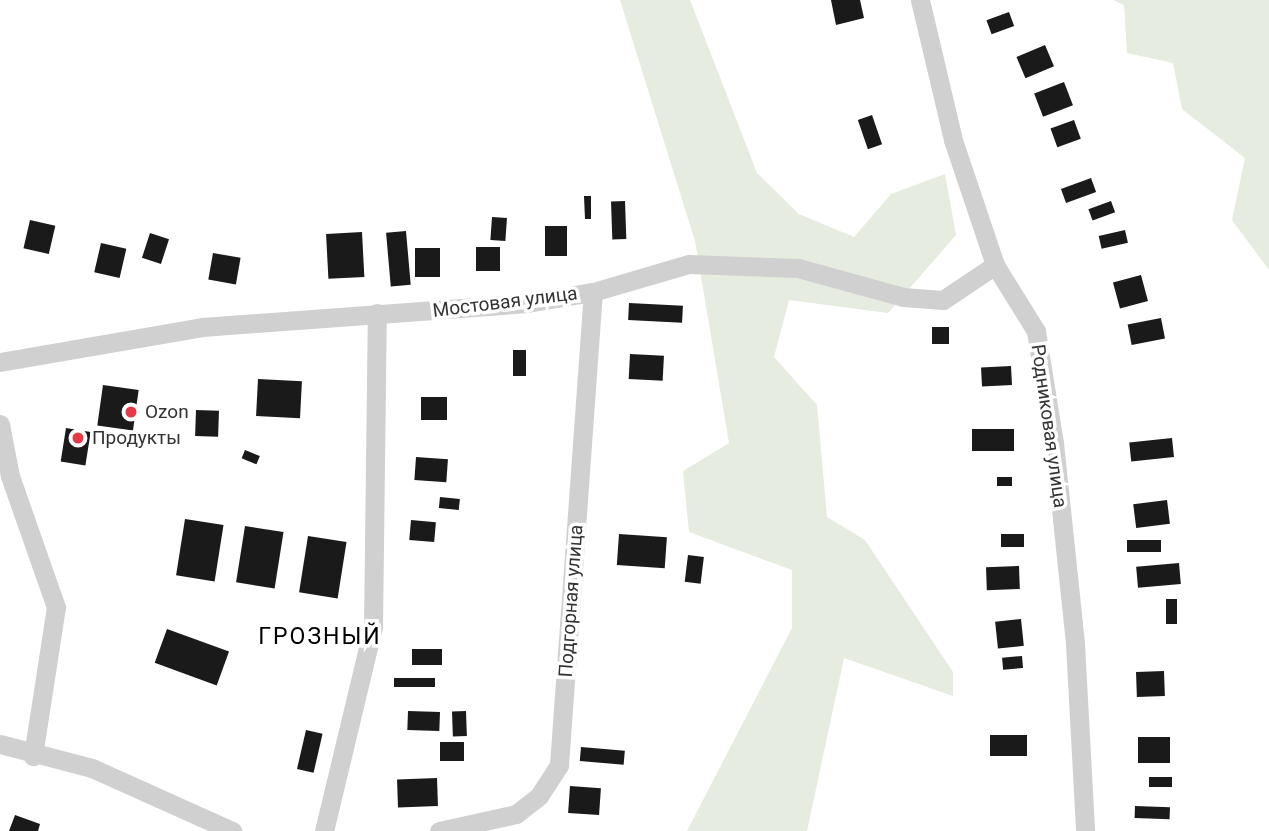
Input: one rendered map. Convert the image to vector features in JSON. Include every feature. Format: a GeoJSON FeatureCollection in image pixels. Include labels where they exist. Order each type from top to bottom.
{"type":"FeatureCollection","features":[{"type":"Feature","properties":{"kind":"street","name":"Родниковая улица"},"geometry":{"type":"LineString","coordinates":[[920,0],[953,140],[995,265],[1036,331],[1054,443],[1074,644],[1085,831]]}},
{"type":"Feature","properties":{"kind":"street","name":"Мостовая улица"},"geometry":{"type":"LineString","coordinates":[[0,362],[202,327],[527,303],[593,292],[689,264],[797,268],[903,297],[943,300],[995,265]]}},
{"type":"Feature","properties":{"kind":"street","name":"Подгорная улица"},"geometry":{"type":"LineString","coordinates":[[439,831],[516,814],[539,796],[559,765],[593,292]]}},
{"type":"Feature","properties":{"kind":"street"},"geometry":{"type":"LineString","coordinates":[[324,831],[373,627],[377,313]]}},
{"type":"Feature","properties":{"kind":"street"},"geometry":{"type":"LineString","coordinates":[[0,424],[10,477],[56,607],[33,756]]}},
{"type":"Feature","properties":{"kind":"street"},"geometry":{"type":"LineString","coordinates":[[0,744],[33,756],[92,768],[232,831]]}},
{"type":"Feature","properties":{"kind":"shaded area"},"geometry":{"type":"Polygon","coordinates":[[[620,0],[690,0],[757,173],[799,214],[854,237],[891,194],[945,174],[956,235],[888,313],[789,300],[774,357],[817,405],[827,517],[865,540],[953,672],[953,696],[844,658],[807,831],[687,831],[792,628],[792,570],[689,532],[683,471],[729,443],[695,241],[620,0]]]}},
{"type":"Feature","properties":{"kind":"shaded area"},"geometry":{"type":"Polygon","coordinates":[[[1113,0],[1269,0],[1269,270],[1232,220],[1245,158],[1182,109],[1173,63],[1127,53],[1124,5],[1113,0]]]}},
{"type":"Feature","properties":{"kind":"building"},"geometry":{"type":"Polygon","coordinates":[[[831,0],[860,0],[864,18],[836,25],[831,0]]]}},
{"type":"Feature","properties":{"kind":"building"},"geometry":{"type":"Polygon","coordinates":[[[1009,12],[1014,26],[992,34],[986,20],[1009,12]]]}},
{"type":"Feature","properties":{"kind":"building"},"geometry":{"type":"Polygon","coordinates":[[[1045,45],[1054,66],[1025,78],[1016,57],[1045,45]]]}},
{"type":"Feature","properties":{"kind":"building"},"geometry":{"type":"Polygon","coordinates":[[[1064,82],[1073,105],[1043,117],[1034,93],[1064,82]]]}},
{"type":"Feature","properties":{"kind":"building"},"geometry":{"type":"Polygon","coordinates":[[[872,115],[882,144],[868,149],[858,120],[872,115]]]}},
{"type":"Feature","properties":{"kind":"building"},"geometry":{"type":"Polygon","coordinates":[[[1074,120],[1081,139],[1057,147],[1051,129],[1074,120]]]}},
{"type":"Feature","properties":{"kind":"building"},"geometry":{"type":"Polygon","coordinates":[[[1091,178],[1096,192],[1066,203],[1061,189],[1091,178]]]}},
{"type":"Feature","properties":{"kind":"building"},"geometry":{"type":"Polygon","coordinates":[[[584,196],[591,196],[591,219],[585,219],[584,196]]]}},
{"type":"Feature","properties":{"kind":"building"},"geometry":{"type":"Polygon","coordinates":[[[611,201],[625,201],[626,239],[612,239],[611,201]]]}},
{"type":"Feature","properties":{"kind":"building"},"geometry":{"type":"Polygon","coordinates":[[[1111,201],[1115,212],[1093,220],[1088,209],[1111,201]]]}},
{"type":"Feature","properties":{"kind":"building"},"geometry":{"type":"Polygon","coordinates":[[[492,217],[507,218],[505,241],[490,240],[492,217]]]}},
{"type":"Feature","properties":{"kind":"building"},"geometry":{"type":"Polygon","coordinates":[[[30,220],[55,226],[49,254],[23,248],[30,220]]]}},
{"type":"Feature","properties":{"kind":"building"},"geometry":{"type":"Polygon","coordinates":[[[545,226],[567,226],[567,256],[545,256],[545,226]]]}},
{"type":"Feature","properties":{"kind":"building"},"geometry":{"type":"Polygon","coordinates":[[[1125,230],[1128,243],[1102,249],[1099,236],[1125,230]]]}},
{"type":"Feature","properties":{"kind":"building"},"geometry":{"type":"Polygon","coordinates":[[[406,231],[411,285],[391,287],[386,233],[406,231]]]}},
{"type":"Feature","properties":{"kind":"building"},"geometry":{"type":"Polygon","coordinates":[[[362,232],[364,277],[328,279],[326,234],[362,232]]]}},
{"type":"Feature","properties":{"kind":"building"},"geometry":{"type":"Polygon","coordinates":[[[150,233],[169,239],[161,264],[142,258],[150,233]]]}},
{"type":"Feature","properties":{"kind":"building"},"geometry":{"type":"Polygon","coordinates":[[[101,243],[126,249],[120,278],[94,272],[101,243]]]}},
{"type":"Feature","properties":{"kind":"building"},"geometry":{"type":"Polygon","coordinates":[[[476,247],[500,247],[500,271],[476,271],[476,247]]]}},
{"type":"Feature","properties":{"kind":"building"},"geometry":{"type":"Polygon","coordinates":[[[415,248],[440,248],[440,277],[415,277],[415,248]]]}},
{"type":"Feature","properties":{"kind":"building"},"geometry":{"type":"Polygon","coordinates":[[[213,253],[241,258],[236,284],[208,280],[213,253]]]}},
{"type":"Feature","properties":{"kind":"building"},"geometry":{"type":"Polygon","coordinates":[[[1141,275],[1148,301],[1120,309],[1113,283],[1141,275]]]}},
{"type":"Feature","properties":{"kind":"building"},"geometry":{"type":"Polygon","coordinates":[[[629,303],[683,306],[682,323],[628,320],[629,303]]]}},
{"type":"Feature","properties":{"kind":"building"},"geometry":{"type":"Polygon","coordinates":[[[1161,318],[1165,339],[1132,345],[1128,324],[1161,318]]]}},
{"type":"Feature","properties":{"kind":"building"},"geometry":{"type":"Polygon","coordinates":[[[932,327],[949,327],[949,344],[932,344],[932,327]]]}},
{"type":"Feature","properties":{"kind":"building"},"geometry":{"type":"Polygon","coordinates":[[[513,350],[526,350],[526,376],[513,376],[513,350]]]}},
{"type":"Feature","properties":{"kind":"building"},"geometry":{"type":"Polygon","coordinates":[[[630,354],[664,356],[663,381],[629,379],[630,354]]]}},
{"type":"Feature","properties":{"kind":"building"},"geometry":{"type":"Polygon","coordinates":[[[1011,366],[1012,385],[982,387],[981,368],[1011,366]]]}},
{"type":"Feature","properties":{"kind":"building"},"geometry":{"type":"Polygon","coordinates":[[[258,379],[302,381],[300,418],[256,416],[258,379]]]}},
{"type":"Feature","properties":{"kind":"building"},"geometry":{"type":"Polygon","coordinates":[[[103,385],[139,390],[133,431],[97,426],[103,385]]]}},
{"type":"Feature","properties":{"kind":"building"},"geometry":{"type":"Polygon","coordinates":[[[421,397],[447,397],[447,420],[421,420],[421,397]]]}},
{"type":"Feature","properties":{"kind":"building"},"geometry":{"type":"Polygon","coordinates":[[[196,410],[219,411],[218,437],[195,436],[196,410]]]}},
{"type":"Feature","properties":{"kind":"building"},"geometry":{"type":"Polygon","coordinates":[[[66,428],[91,432],[85,465],[61,462],[66,428]]]}},
{"type":"Feature","properties":{"kind":"building"},"geometry":{"type":"Polygon","coordinates":[[[972,429],[1014,429],[1014,451],[972,451],[972,429]]]}},
{"type":"Feature","properties":{"kind":"building"},"geometry":{"type":"Polygon","coordinates":[[[1172,438],[1174,457],[1131,461],[1129,442],[1172,438]]]}},
{"type":"Feature","properties":{"kind":"building"},"geometry":{"type":"Polygon","coordinates":[[[245,450],[260,456],[256,464],[242,458],[245,450]]]}},
{"type":"Feature","properties":{"kind":"building"},"geometry":{"type":"Polygon","coordinates":[[[416,457],[448,459],[446,482],[414,480],[416,457]]]}},
{"type":"Feature","properties":{"kind":"building"},"geometry":{"type":"Polygon","coordinates":[[[997,477],[1012,477],[1012,486],[997,486],[997,477]]]}},
{"type":"Feature","properties":{"kind":"building"},"geometry":{"type":"Polygon","coordinates":[[[440,497],[460,499],[459,510],[439,508],[440,497]]]}},
{"type":"Feature","properties":{"kind":"building"},"geometry":{"type":"Polygon","coordinates":[[[1167,500],[1170,524],[1136,528],[1133,504],[1167,500]]]}},
{"type":"Feature","properties":{"kind":"building"},"geometry":{"type":"Polygon","coordinates":[[[185,519],[224,525],[215,581],[176,575],[185,519]]]}},
{"type":"Feature","properties":{"kind":"building"},"geometry":{"type":"Polygon","coordinates":[[[411,520],[436,522],[434,542],[409,540],[411,520]]]}},
{"type":"Feature","properties":{"kind":"building"},"geometry":{"type":"Polygon","coordinates":[[[245,526],[284,532],[275,588],[236,582],[245,526]]]}},
{"type":"Feature","properties":{"kind":"building"},"geometry":{"type":"Polygon","coordinates":[[[619,534],[667,537],[665,568],[617,565],[619,534]]]}},
{"type":"Feature","properties":{"kind":"building"},"geometry":{"type":"Polygon","coordinates":[[[1001,534],[1024,534],[1024,547],[1001,547],[1001,534]]]}},
{"type":"Feature","properties":{"kind":"building"},"geometry":{"type":"Polygon","coordinates":[[[308,536],[347,542],[338,598],[299,592],[308,536]]]}},
{"type":"Feature","properties":{"kind":"building"},"geometry":{"type":"Polygon","coordinates":[[[1127,540],[1161,540],[1161,552],[1127,552],[1127,540]]]}},
{"type":"Feature","properties":{"kind":"building"},"geometry":{"type":"Polygon","coordinates":[[[688,555],[704,557],[701,584],[685,582],[688,555]]]}},
{"type":"Feature","properties":{"kind":"building"},"geometry":{"type":"Polygon","coordinates":[[[1179,563],[1181,584],[1138,588],[1136,567],[1179,563]]]}},
{"type":"Feature","properties":{"kind":"building"},"geometry":{"type":"Polygon","coordinates":[[[1019,566],[1020,589],[987,590],[986,567],[1019,566]]]}},
{"type":"Feature","properties":{"kind":"building"},"geometry":{"type":"Polygon","coordinates":[[[1166,599],[1177,599],[1177,624],[1166,624],[1166,599]]]}},
{"type":"Feature","properties":{"kind":"building"},"geometry":{"type":"Polygon","coordinates":[[[1021,619],[1024,646],[998,649],[995,622],[1021,619]]]}},
{"type":"Feature","properties":{"kind":"building"},"geometry":{"type":"Polygon","coordinates":[[[167,629],[229,652],[217,685],[155,663],[167,629]]]}},
{"type":"Feature","properties":{"kind":"building"},"geometry":{"type":"Polygon","coordinates":[[[412,649],[442,649],[442,665],[412,665],[412,649]]]}},
{"type":"Feature","properties":{"kind":"building"},"geometry":{"type":"Polygon","coordinates":[[[1022,656],[1023,668],[1003,670],[1002,658],[1022,656]]]}},
{"type":"Feature","properties":{"kind":"building"},"geometry":{"type":"Polygon","coordinates":[[[1164,671],[1165,696],[1137,697],[1136,672],[1164,671]]]}},
{"type":"Feature","properties":{"kind":"building"},"geometry":{"type":"Polygon","coordinates":[[[394,678],[435,678],[435,687],[394,687],[394,678]]]}},
{"type":"Feature","properties":{"kind":"building"},"geometry":{"type":"Polygon","coordinates":[[[408,711],[440,712],[439,731],[407,730],[408,711]]]}},
{"type":"Feature","properties":{"kind":"building"},"geometry":{"type":"Polygon","coordinates":[[[452,711],[466,711],[467,736],[453,736],[452,711]]]}},
{"type":"Feature","properties":{"kind":"building"},"geometry":{"type":"Polygon","coordinates":[[[306,730],[323,734],[314,773],[297,769],[306,730]]]}},
{"type":"Feature","properties":{"kind":"building"},"geometry":{"type":"Polygon","coordinates":[[[990,735],[1027,735],[1027,756],[990,756],[990,735]]]}},
{"type":"Feature","properties":{"kind":"building"},"geometry":{"type":"Polygon","coordinates":[[[1138,737],[1170,737],[1170,763],[1138,763],[1138,737]]]}},
{"type":"Feature","properties":{"kind":"building"},"geometry":{"type":"Polygon","coordinates":[[[440,742],[464,742],[464,761],[440,761],[440,742]]]}},
{"type":"Feature","properties":{"kind":"building"},"geometry":{"type":"Polygon","coordinates":[[[581,747],[625,751],[624,765],[580,761],[581,747]]]}},
{"type":"Feature","properties":{"kind":"building"},"geometry":{"type":"Polygon","coordinates":[[[1149,777],[1172,777],[1172,787],[1149,787],[1149,777]]]}},
{"type":"Feature","properties":{"kind":"building"},"geometry":{"type":"Polygon","coordinates":[[[437,778],[438,806],[398,807],[397,779],[437,778]]]}},
{"type":"Feature","properties":{"kind":"building"},"geometry":{"type":"Polygon","coordinates":[[[570,786],[601,788],[599,815],[568,813],[570,786]]]}},
{"type":"Feature","properties":{"kind":"building"},"geometry":{"type":"Polygon","coordinates":[[[1135,806],[1170,807],[1170,819],[1135,818],[1135,806]]]}},
{"type":"Feature","properties":{"kind":"building"},"geometry":{"type":"Polygon","coordinates":[[[15,815],[40,824],[38,831],[9,831],[15,815]]]}},
{"type":"Feature","properties":{"kind":"place","name":"Ozon"},"geometry":{"type":"Point","coordinates":[131,412]}},
{"type":"Feature","properties":{"kind":"place","name":"Продукты"},"geometry":{"type":"Point","coordinates":[78,438]}},
{"type":"Feature","properties":{"kind":"district","name":"ГРОЗНЫЙ"},"geometry":{"type":"Point","coordinates":[320,637]}}]}
